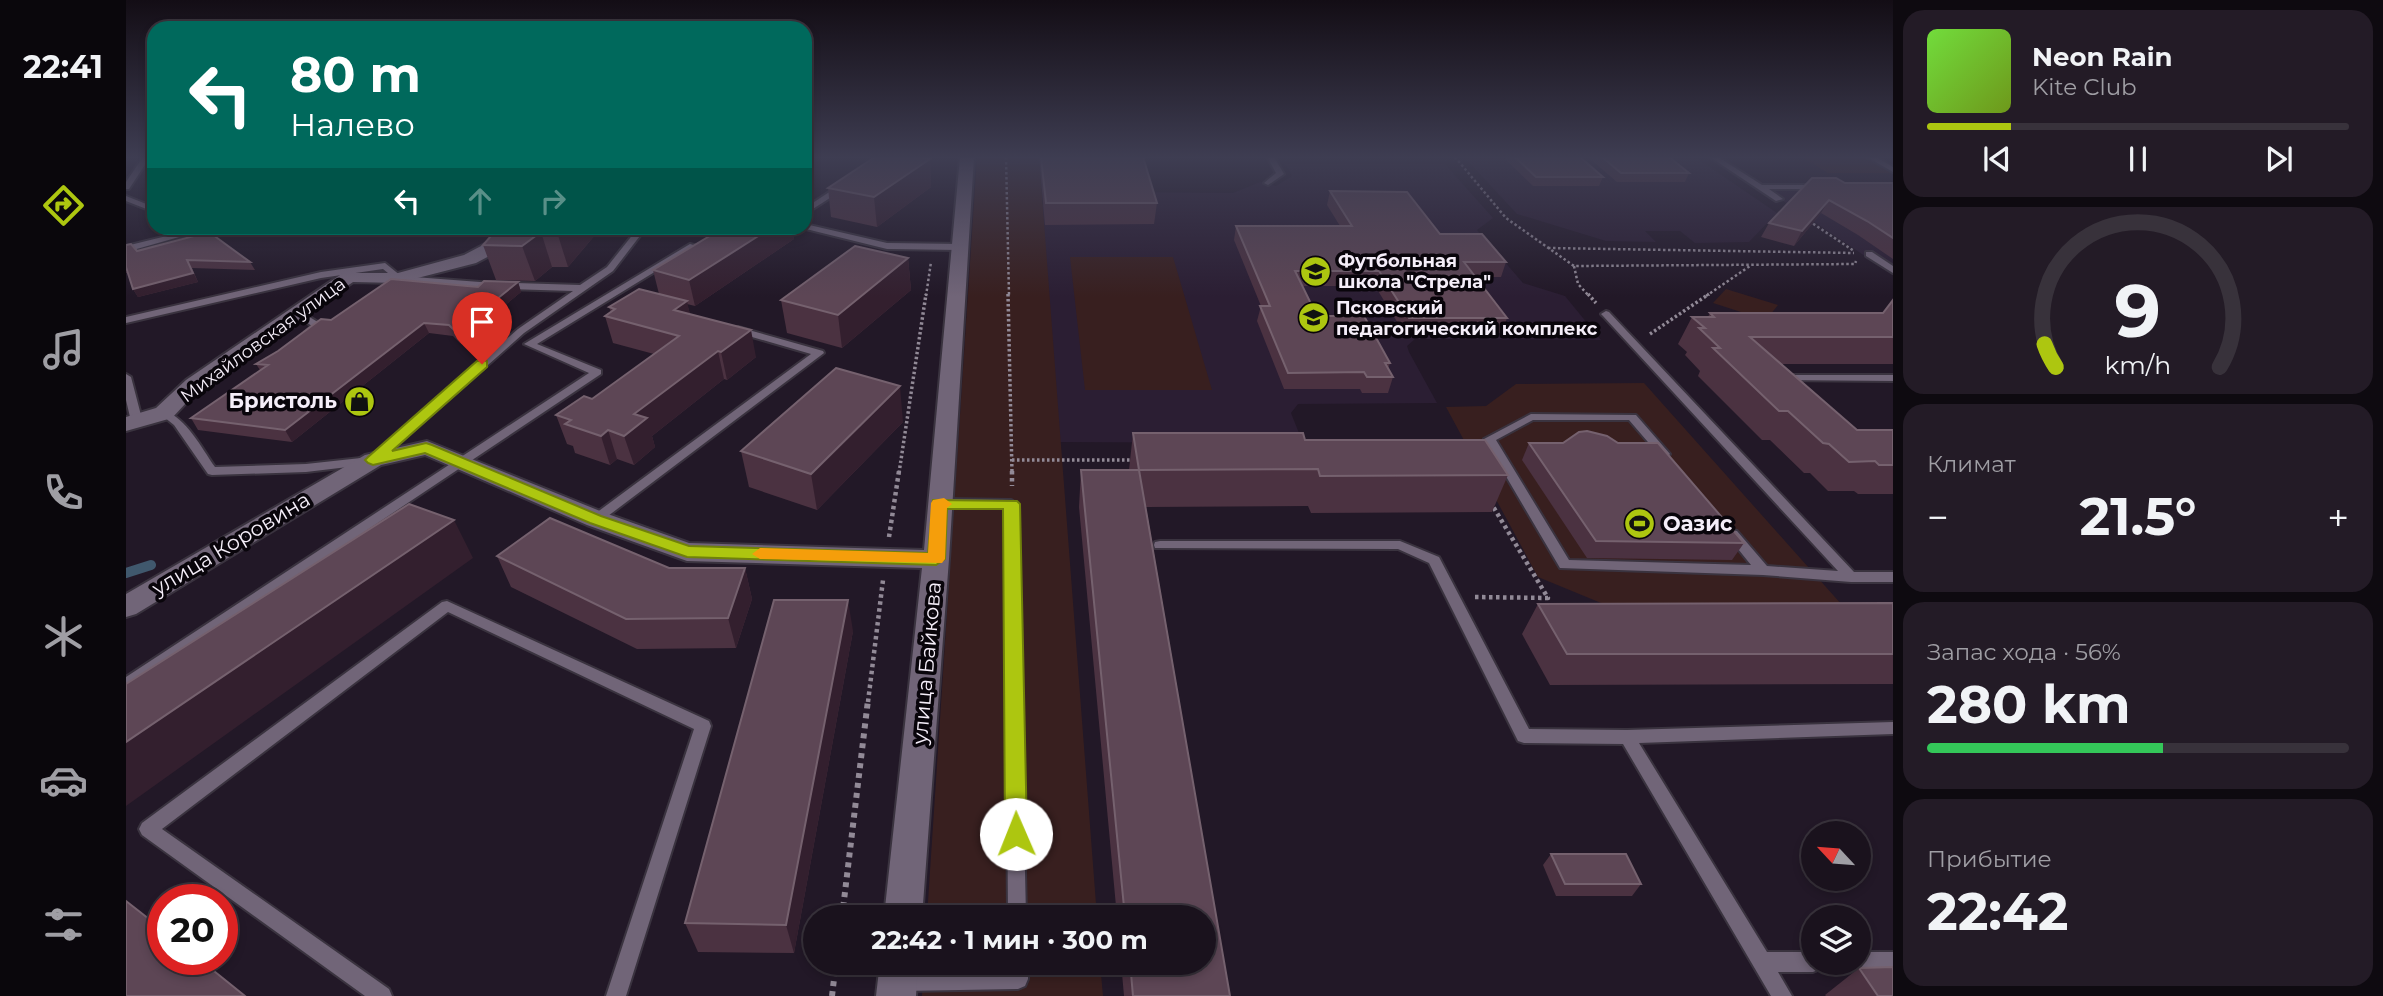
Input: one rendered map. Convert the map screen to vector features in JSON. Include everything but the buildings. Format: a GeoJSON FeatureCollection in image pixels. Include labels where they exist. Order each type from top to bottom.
{"type":"FeatureCollection","features":[{"type":"Feature","properties":{"kind":"street","name":"улица Байкова"},"geometry":{"type":"LineString","coordinates":[[905,905],[936,559],[963,203]]}},
{"type":"Feature","properties":{"kind":"street","name":"Михайловская улица"},"geometry":{"type":"LineString","coordinates":[[129,421],[164,412],[193,384],[349,277],[398,278],[470,259],[511,235]]}},
{"type":"Feature","properties":{"kind":"street","name":"улица Коровина"},"geometry":{"type":"LineString","coordinates":[[126,607],[373,460],[426,448],[596,519],[687,552],[936,559]]}},
{"type":"Feature","properties":{"kind":"lane"},"geometry":{"type":"LineString","coordinates":[[812,228],[887,246],[960,247]]}},
{"type":"Feature","properties":{"kind":"lane"},"geometry":{"type":"LineString","coordinates":[[126,249],[163,235]]}},
{"type":"Feature","properties":{"kind":"lane"},"geometry":{"type":"LineString","coordinates":[[164,412],[178,423],[212,471],[306,468],[373,460],[521,331],[610,269],[637,235]]}},
{"type":"Feature","properties":{"kind":"lane"},"geometry":{"type":"LineString","coordinates":[[126,685],[597,372],[529,344],[701,241]]}},
{"type":"Feature","properties":{"kind":"lane"},"geometry":{"type":"LineString","coordinates":[[1869,254],[1893,270]]}},
{"type":"Feature","properties":{"kind":"lane"},"geometry":{"type":"LineString","coordinates":[[126,320],[321,275],[385,266],[398,278],[480,285],[580,288]]}},
{"type":"Feature","properties":{"kind":"lane"},"geometry":{"type":"LineString","coordinates":[[612,295],[625,299]]}},
{"type":"Feature","properties":{"kind":"lane"},"geometry":{"type":"LineString","coordinates":[[298,313],[318,326],[299,340]]}},
{"type":"Feature","properties":{"kind":"lane"},"geometry":{"type":"LineString","coordinates":[[1606,314],[1851,577]]}},
{"type":"Feature","properties":{"kind":"lane"},"geometry":{"type":"LineString","coordinates":[[596,519],[819,353],[729,328]]}},
{"type":"Feature","properties":{"kind":"lane"},"geometry":{"type":"LineString","coordinates":[[126,377],[129,421]]}},
{"type":"Feature","properties":{"kind":"lane"},"geometry":{"type":"LineString","coordinates":[[1784,386],[1774,378],[1893,378]]}},
{"type":"Feature","properties":{"kind":"lane"},"geometry":{"type":"LineString","coordinates":[[1676,468],[1632,417],[1531,417],[1490,439],[1565,565],[1763,570],[1851,577],[1893,577]]}},
{"type":"Feature","properties":{"kind":"lane"},"geometry":{"type":"LineString","coordinates":[[939,503],[1012,504],[1017,905]]}},
{"type":"Feature","properties":{"kind":"lane"},"geometry":{"type":"LineString","coordinates":[[1719,519],[1763,570]]}},
{"type":"Feature","properties":{"kind":"lane"},"geometry":{"type":"LineString","coordinates":[[1160,545],[1400,545],[1434,560],[1524,736],[1627,737],[1893,727]]}},
{"type":"Feature","properties":{"kind":"lane"},"geometry":{"type":"LineString","coordinates":[[382,996],[148,829],[447,606],[703,726],[616,996]]}},
{"type":"Feature","properties":{"kind":"lane"},"geometry":{"type":"LineString","coordinates":[[1627,737],[1782,996]]}},
{"type":"Feature","properties":{"kind":"lane"},"geometry":{"type":"LineString","coordinates":[[1761,962],[1801,962]]}},
{"type":"Feature","properties":{"kind":"lane"},"geometry":{"type":"LineString","coordinates":[[1871,962],[1893,962]]}},
{"type":"Feature","properties":{"kind":"lane"},"geometry":{"type":"LineString","coordinates":[[898,980],[1018,979],[1018,975]]}},
{"type":"Feature","properties":{"kind":"path"},"geometry":{"type":"LineString","coordinates":[[1007,203],[1012,504]]}},
{"type":"Feature","properties":{"kind":"path"},"geometry":{"type":"LineString","coordinates":[[1494,203],[1506,218],[1574,266],[1855,264],[1858,254]]}},
{"type":"Feature","properties":{"kind":"path"},"geometry":{"type":"LineString","coordinates":[[1805,218],[1858,254]]}},
{"type":"Feature","properties":{"kind":"path"},"geometry":{"type":"LineString","coordinates":[[1546,248],[1834,251],[1858,254]]}},
{"type":"Feature","properties":{"kind":"path"},"geometry":{"type":"LineString","coordinates":[[1634,344],[1750,265]]}},
{"type":"Feature","properties":{"kind":"path"},"geometry":{"type":"LineString","coordinates":[[1574,266],[1578,284],[1606,314]]}},
{"type":"Feature","properties":{"kind":"path"},"geometry":{"type":"LineString","coordinates":[[1012,460],[1136,460]]}},
{"type":"Feature","properties":{"kind":"path"},"geometry":{"type":"LineString","coordinates":[[1453,597],[1548,597],[1488,496]]}},
{"type":"Feature","properties":{"kind":"path"},"geometry":{"type":"LineString","coordinates":[[832,996],[834,975]]}},
{"type":"Feature","properties":{"kind":"shaded area"},"geometry":{"type":"Polygon","coordinates":[[[974,203],[1043,203],[1096,905],[928,905],[974,203]]]}},
{"type":"Feature","properties":{"kind":"shaded area","name":"Псковский педагогический комплекс"},"geometry":{"type":"Polygon","coordinates":[[[1480,203],[1493,218],[1477,230],[1523,283],[1565,296],[1601,340],[1415,339],[1407,346],[1409,352],[1437,403],[1298,404],[1291,413],[1303,443],[1052,442],[1035,205],[1480,203]]]}},
{"type":"Feature","properties":{"kind":"shaded area"},"geometry":{"type":"Polygon","coordinates":[[[1507,203],[1763,203],[1777,213],[1749,242],[1695,243],[1680,231],[1645,231],[1656,242],[1606,241],[1517,214],[1507,203]]]}},
{"type":"Feature","properties":{"kind":"shaded area"},"geometry":{"type":"Polygon","coordinates":[[[1787,203],[1893,203],[1893,275],[1787,203]]]}},
{"type":"Feature","properties":{"kind":"shaded area"},"geometry":{"type":"Polygon","coordinates":[[[1070,257],[1173,257],[1212,390],[1085,390],[1070,257]]]}},
{"type":"Feature","properties":{"kind":"shaded area"},"geometry":{"type":"Polygon","coordinates":[[[1726,289],[1778,305],[1766,320],[1713,303],[1726,289]]]}},
{"type":"Feature","properties":{"kind":"shaded area","name":"Оазис"},"geometry":{"type":"Polygon","coordinates":[[[1644,383],[1842,605],[1606,605],[1538,577],[1446,407],[1486,406],[1516,384],[1644,383]]]}},
{"type":"Feature","properties":{"kind":"shaded area"},"geometry":{"type":"Polygon","coordinates":[[[923,975],[1101,975],[1103,996],[922,996],[923,975]]]}},
{"type":"Feature","properties":{"kind":"waterway"},"geometry":{"type":"LineString","coordinates":[[126,573],[151,565]]}},
{"type":"Feature","properties":{"kind":"slow traffic"},"geometry":{"type":"LineString","coordinates":[[760,554],[936,559],[939,503],[944,504]]}},
{"type":"Feature","properties":{"kind":"place","name":"Футбольная школа \"Стрела\""},"geometry":{"type":"Point","coordinates":[1315,271]}},
{"type":"Feature","properties":{"kind":"place","name":"Псковский педагогический комплекс"},"geometry":{"type":"Point","coordinates":[1313,318]}},
{"type":"Feature","properties":{"kind":"place","name":"Бристоль"},"geometry":{"type":"Point","coordinates":[360,401]}},
{"type":"Feature","properties":{"kind":"place","name":"Оазис"},"geometry":{"type":"Point","coordinates":[1640,524]}},
{"type":"Feature","properties":{"kind":"route"},"geometry":{"type":"LineString","coordinates":[[482,364],[373,460],[426,448],[596,519],[687,552],[936,559],[939,503],[1012,504],[1016,834]]}}]}
